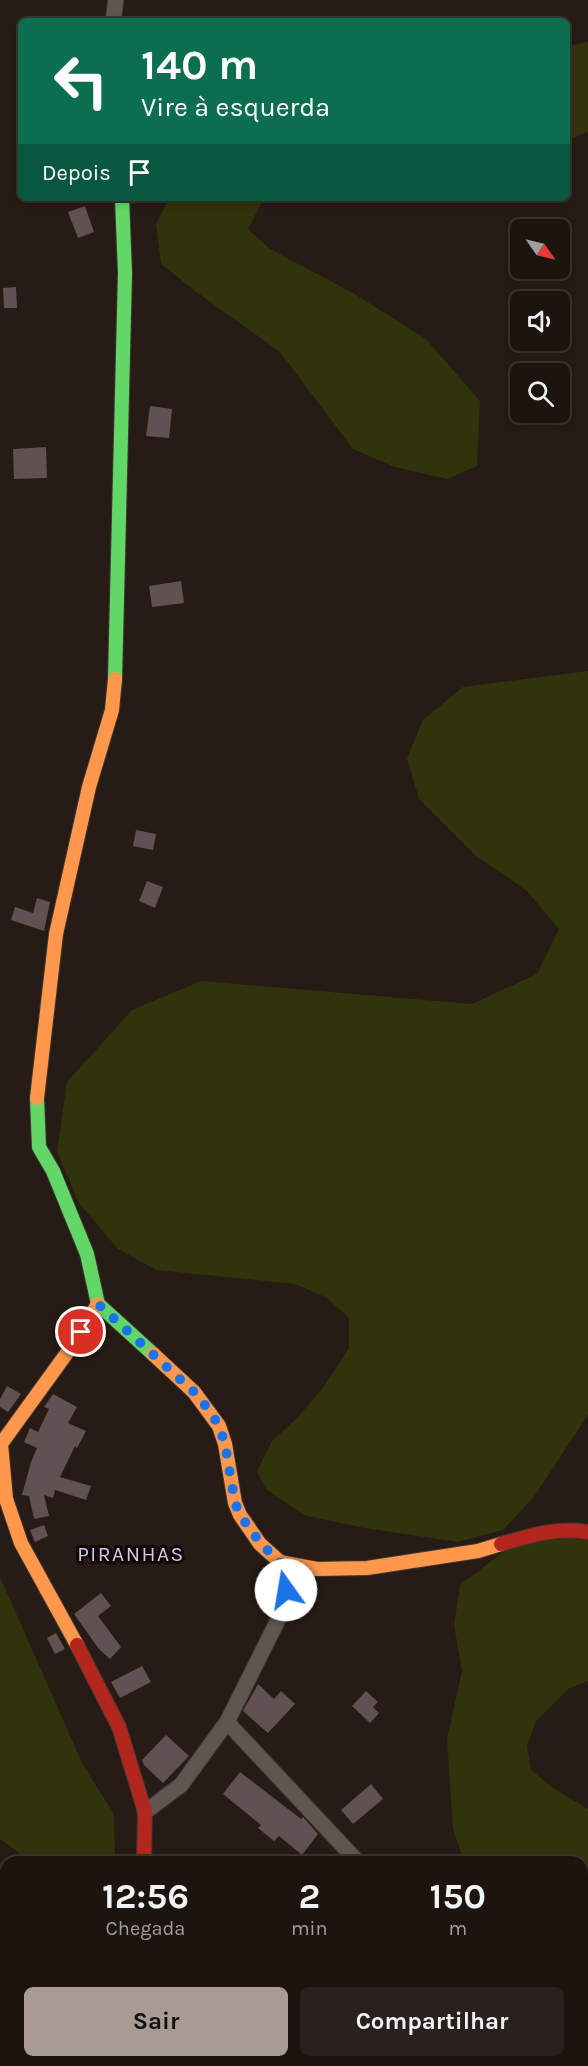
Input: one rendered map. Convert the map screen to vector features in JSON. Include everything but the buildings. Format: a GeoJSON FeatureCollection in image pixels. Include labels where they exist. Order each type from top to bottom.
{"type":"FeatureCollection","features":[{"type":"Feature","properties":{"kind":"street"},"geometry":{"type":"LineString","coordinates":[[113,18],[116,0]]}},
{"type":"Feature","properties":{"kind":"street"},"geometry":{"type":"LineString","coordinates":[[122,201],[125,285],[115,681],[112,710],[89,788],[56,934],[36,1108],[39,1147],[53,1171],[87,1254],[98,1304],[194,1392],[209,1410],[219,1426],[225,1444],[235,1503],[240,1515],[261,1544],[280,1562],[317,1569],[367,1568],[478,1551],[543,1531],[588,1532]]}},
{"type":"Feature","properties":{"kind":"street"},"geometry":{"type":"LineString","coordinates":[[98,1304],[72,1346],[1,1444],[6,1499],[21,1543],[104,1693],[119,1727],[145,1812],[144,1856]]}},
{"type":"Feature","properties":{"kind":"street"},"geometry":{"type":"LineString","coordinates":[[145,1812],[181,1785],[227,1722],[284,1608],[286,1590],[280,1562]]}},
{"type":"Feature","properties":{"kind":"street"},"geometry":{"type":"LineString","coordinates":[[227,1722],[352,1856]]}},
{"type":"Feature","properties":{"kind":"green space"},"geometry":{"type":"Polygon","coordinates":[[[588,42],[588,132],[570,139],[570,45],[588,42]]]}},
{"type":"Feature","properties":{"kind":"green space"},"geometry":{"type":"Polygon","coordinates":[[[168,201],[266,201],[261,204],[248,229],[270,249],[353,293],[426,339],[480,401],[477,466],[447,479],[395,467],[353,449],[280,352],[161,264],[156,224],[168,201]]]}},
{"type":"Feature","properties":{"kind":"green space"},"geometry":{"type":"Polygon","coordinates":[[[588,671],[588,1415],[533,1498],[503,1530],[458,1542],[364,1528],[304,1515],[266,1489],[257,1471],[272,1441],[297,1418],[325,1385],[349,1348],[349,1318],[327,1298],[295,1284],[156,1270],[118,1249],[79,1203],[57,1152],[67,1082],[132,1010],[201,981],[472,1004],[537,974],[559,929],[527,891],[475,855],[419,799],[407,758],[423,720],[463,687],[588,671]]]}},
{"type":"Feature","properties":{"kind":"green space"},"geometry":{"type":"Polygon","coordinates":[[[568,1536],[588,1540],[588,1681],[568,1689],[536,1721],[527,1746],[531,1770],[553,1788],[588,1809],[588,1856],[462,1856],[453,1829],[447,1739],[462,1671],[454,1625],[460,1585],[515,1543],[568,1536]]]}},
{"type":"Feature","properties":{"kind":"green space"},"geometry":{"type":"Polygon","coordinates":[[[0,1577],[83,1765],[114,1814],[115,1856],[24,1856],[0,1839],[0,1577]]]}},
{"type":"Feature","properties":{"kind":"traffic: fast"},"geometry":{"type":"LineString","coordinates":[[115,679],[125,273],[122,201]]}},
{"type":"Feature","properties":{"kind":"traffic: fast"},"geometry":{"type":"LineString","coordinates":[[37,1098],[39,1147],[53,1171],[87,1254],[98,1304],[153,1354]]}},
{"type":"Feature","properties":{"kind":"traffic: slow"},"geometry":{"type":"LineString","coordinates":[[37,1098],[56,934],[89,787],[112,710],[115,679]]}},
{"type":"Feature","properties":{"kind":"traffic: slow"},"geometry":{"type":"LineString","coordinates":[[77,1645],[21,1543],[6,1499],[1,1444],[72,1346],[98,1304]]}},
{"type":"Feature","properties":{"kind":"traffic: slow"},"geometry":{"type":"LineString","coordinates":[[153,1354],[194,1392],[219,1426],[225,1444],[235,1503],[240,1515],[260,1544],[280,1562],[317,1569],[367,1568],[478,1551],[501,1544]]}},
{"type":"Feature","properties":{"kind":"traffic: jam"},"geometry":{"type":"LineString","coordinates":[[501,1544],[555,1531],[588,1532]]}},
{"type":"Feature","properties":{"kind":"traffic: jam"},"geometry":{"type":"LineString","coordinates":[[77,1645],[119,1727],[145,1812],[144,1856]]}},
{"type":"Feature","properties":{"kind":"district","name":"PIRANHAS"},"geometry":{"type":"Point","coordinates":[131,1554]}},
{"type":"Feature","properties":{"kind":"route"},"geometry":{"type":"LineString","coordinates":[[81,1332],[98,1304],[194,1392],[209,1410],[219,1426],[225,1444],[235,1503],[240,1515],[261,1544],[280,1562],[286,1590]]}}]}
